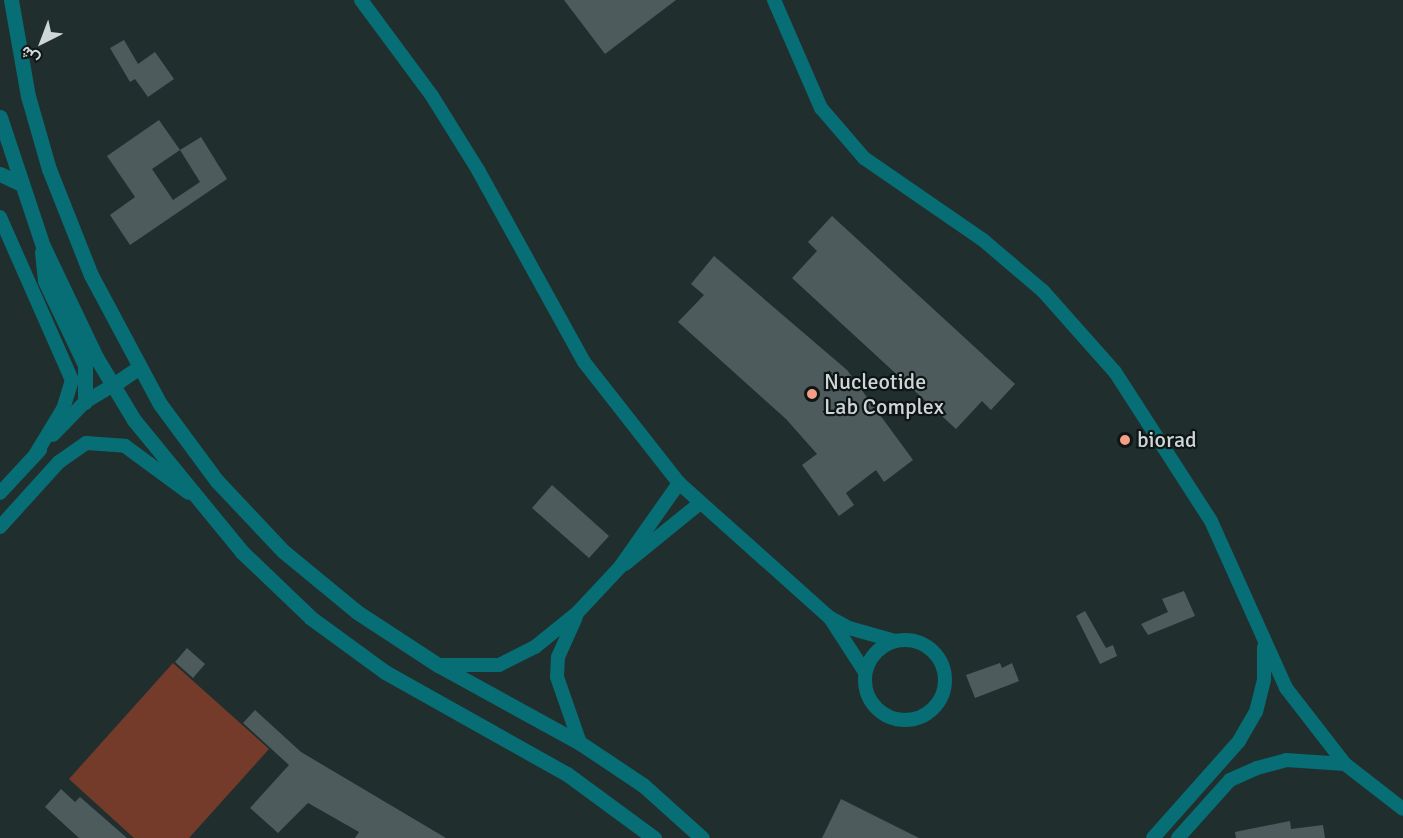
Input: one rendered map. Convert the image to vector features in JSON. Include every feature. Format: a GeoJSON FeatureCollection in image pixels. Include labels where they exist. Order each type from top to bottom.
{"type":"FeatureCollection","features":[{"type":"Feature","properties":{"kind":"street"},"geometry":{"type":"LineString","coordinates":[[10,0],[28,96],[53,180],[91,275],[138,368],[217,481],[283,551],[357,612],[438,664],[580,743],[643,785],[702,838]]}},
{"type":"Feature","properties":{"kind":"street"},"geometry":{"type":"LineString","coordinates":[[361,0],[432,96],[478,170],[584,362],[679,483],[829,617],[849,628],[895,641],[914,641],[930,649],[942,663],[946,681],[933,710],[907,721],[881,713],[866,690],[865,672],[829,617]]}},
{"type":"Feature","properties":{"kind":"street"},"geometry":{"type":"LineString","coordinates":[[774,0],[821,108],[864,158],[983,240],[1042,291],[1115,372],[1211,521],[1264,645],[1286,688],[1345,764],[1403,809]]}},
{"type":"Feature","properties":{"kind":"street"},"geometry":{"type":"LineString","coordinates":[[0,117],[20,183],[43,246],[112,385],[192,495],[242,552],[340,640],[444,709],[572,777],[654,838]]}},
{"type":"Feature","properties":{"kind":"street"},"geometry":{"type":"LineString","coordinates":[[0,174],[20,183]]}},
{"type":"Feature","properties":{"kind":"street"},"geometry":{"type":"LineString","coordinates":[[0,217],[72,380],[63,409],[35,455]]}},
{"type":"Feature","properties":{"kind":"street"},"geometry":{"type":"LineString","coordinates":[[43,246],[45,281],[85,365],[85,402]]}},
{"type":"Feature","properties":{"kind":"street"},"geometry":{"type":"LineString","coordinates":[[0,492],[85,402],[138,368]]}},
{"type":"Feature","properties":{"kind":"street"},"geometry":{"type":"LineString","coordinates":[[0,527],[59,462],[86,443],[125,446],[192,495]]}},
{"type":"Feature","properties":{"kind":"street"},"geometry":{"type":"LineString","coordinates":[[620,567],[679,483]]}},
{"type":"Feature","properties":{"kind":"street"},"geometry":{"type":"LineString","coordinates":[[438,664],[479,667],[518,658],[578,612],[620,567],[700,502]]}},
{"type":"Feature","properties":{"kind":"street"},"geometry":{"type":"LineString","coordinates":[[578,612],[558,657],[557,677],[580,743]]}},
{"type":"Feature","properties":{"kind":"street"},"geometry":{"type":"LineString","coordinates":[[865,672],[882,647],[895,641]]}},
{"type":"Feature","properties":{"kind":"street"},"geometry":{"type":"LineString","coordinates":[[1153,838],[1239,741],[1256,712],[1264,679],[1264,645]]}},
{"type":"Feature","properties":{"kind":"street"},"geometry":{"type":"LineString","coordinates":[[1178,838],[1230,780],[1257,768],[1296,760],[1345,764]]}},
{"type":"Feature","properties":{"kind":"shaded area"},"geometry":{"type":"Polygon","coordinates":[[[173,663],[269,749],[189,838],[134,838],[69,779],[173,663]]]}},
{"type":"Feature","properties":{"kind":"building"},"geometry":{"type":"Polygon","coordinates":[[[564,0],[676,0],[605,54],[564,0]]]}},
{"type":"Feature","properties":{"kind":"building"},"geometry":{"type":"Polygon","coordinates":[[[124,40],[138,64],[155,52],[174,79],[148,97],[135,79],[130,82],[110,48],[124,40]]]}},
{"type":"Feature","properties":{"kind":"building"},"geometry":{"type":"Polygon","coordinates":[[[159,120],[180,150],[201,137],[227,179],[130,245],[110,215],[135,197],[107,156],[159,120]],[[180,150],[152,169],[173,200],[200,182],[180,150]]]}},
{"type":"Feature","properties":{"kind":"building"},"geometry":{"type":"Polygon","coordinates":[[[832,216],[1015,384],[991,410],[982,401],[956,429],[792,278],[817,251],[808,242],[832,216]]]}},
{"type":"Feature","properties":{"kind":"building","name":"Nucleotide Lab Complex"},"geometry":{"type":"Polygon","coordinates":[[[714,256],[847,370],[913,460],[884,482],[876,470],[846,493],[854,505],[839,516],[802,465],[817,454],[786,419],[678,322],[704,295],[691,284],[714,256]]]}},
{"type":"Feature","properties":{"kind":"building"},"geometry":{"type":"Polygon","coordinates":[[[552,485],[609,536],[589,558],[532,508],[552,485]]]}},
{"type":"Feature","properties":{"kind":"building"},"geometry":{"type":"Polygon","coordinates":[[[1184,591],[1195,616],[1148,635],[1141,624],[1168,612],[1162,599],[1184,591]]]}},
{"type":"Feature","properties":{"kind":"building"},"geometry":{"type":"Polygon","coordinates":[[[1085,611],[1106,648],[1113,645],[1117,656],[1100,664],[1076,616],[1085,611]]]}},
{"type":"Feature","properties":{"kind":"building"},"geometry":{"type":"Polygon","coordinates":[[[187,648],[205,664],[193,678],[175,662],[187,648]]]}},
{"type":"Feature","properties":{"kind":"building"},"geometry":{"type":"Polygon","coordinates":[[[1000,663],[1002,668],[1012,663],[1019,681],[975,698],[966,675],[1000,663]]]}},
{"type":"Feature","properties":{"kind":"building"},"geometry":{"type":"Polygon","coordinates":[[[255,710],[301,752],[446,838],[355,838],[359,832],[308,803],[278,833],[250,808],[289,765],[243,723],[255,710]]]}},
{"type":"Feature","properties":{"kind":"building"},"geometry":{"type":"Polygon","coordinates":[[[61,789],[75,802],[80,797],[127,838],[79,838],[45,807],[61,789]]]}},
{"type":"Feature","properties":{"kind":"building"},"geometry":{"type":"Polygon","coordinates":[[[841,799],[919,838],[822,838],[841,799]]]}},
{"type":"Feature","properties":{"kind":"building"},"geometry":{"type":"Polygon","coordinates":[[[1290,821],[1291,829],[1323,825],[1325,838],[1236,838],[1235,832],[1290,821]]]}},
{"type":"Feature","properties":{"kind":"place","name":"Nucleotide Lab Complex"},"geometry":{"type":"Point","coordinates":[812,394]}},
{"type":"Feature","properties":{"kind":"place","name":"biorad"},"geometry":{"type":"Point","coordinates":[1125,440]}}]}
